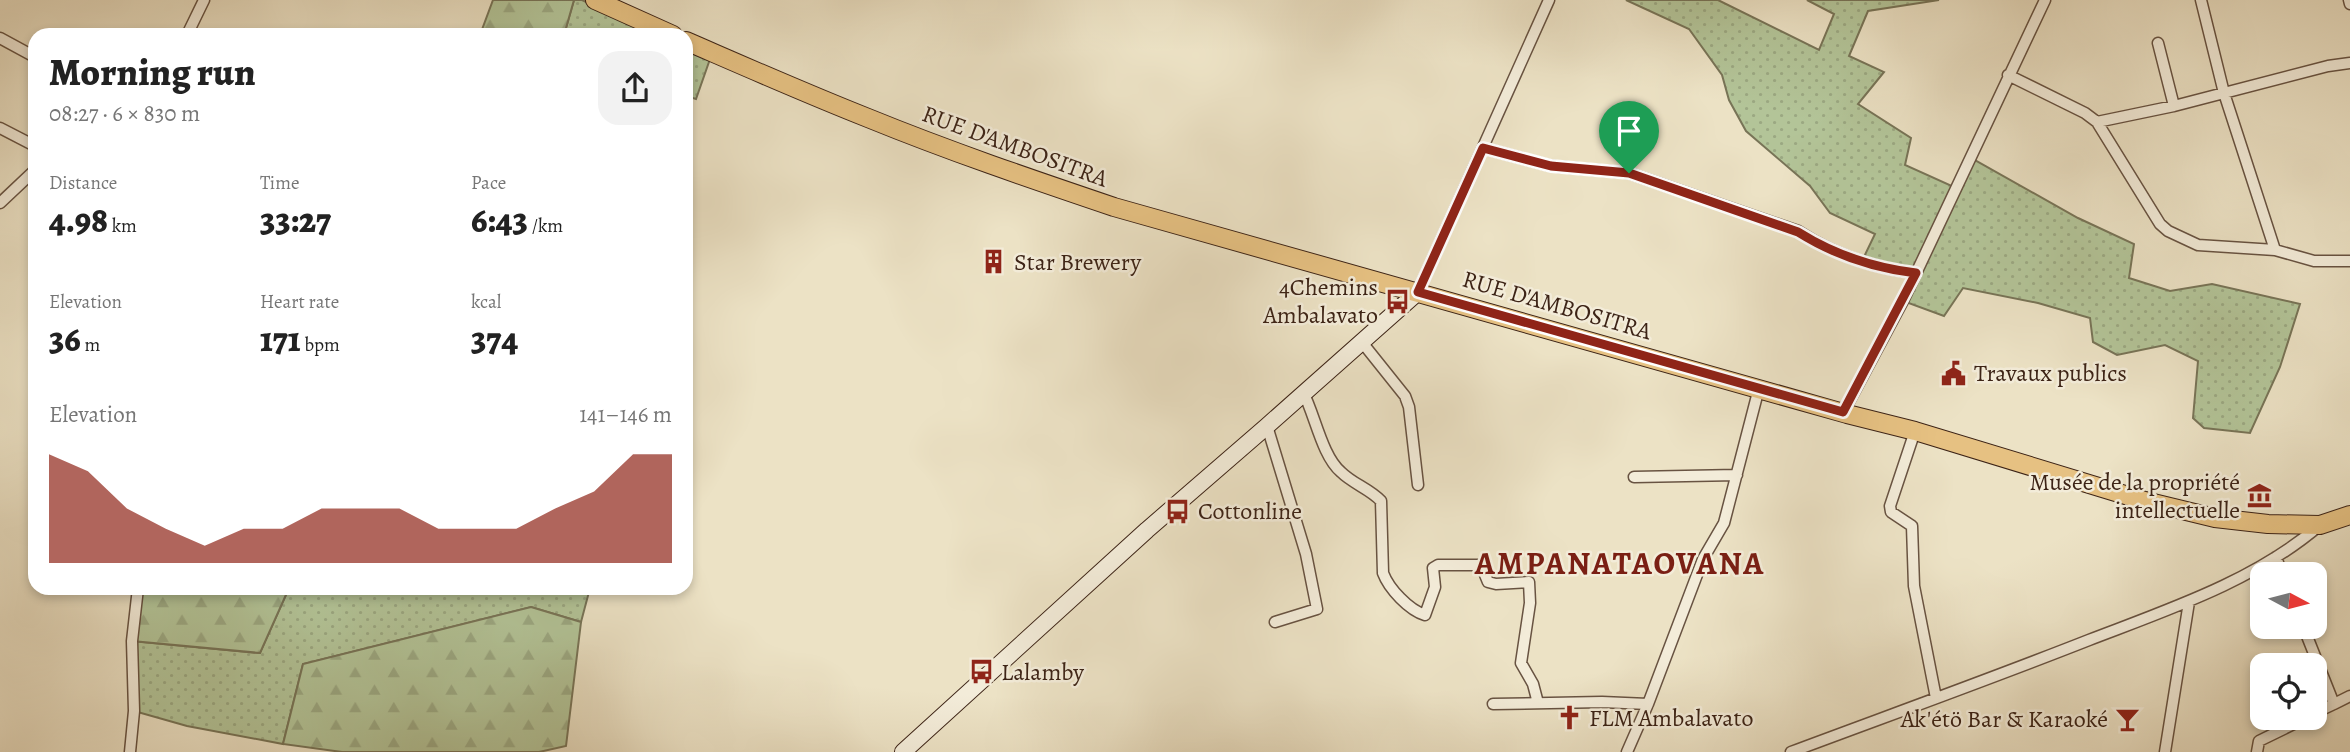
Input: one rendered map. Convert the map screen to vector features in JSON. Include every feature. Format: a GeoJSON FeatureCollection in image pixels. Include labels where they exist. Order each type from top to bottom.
{"type":"FeatureCollection","features":[{"type":"Feature","properties":{"kind":"main road"},"geometry":{"type":"LineString","coordinates":[[595,0],[657,28]]}},
{"type":"Feature","properties":{"kind":"main road","name":"RUE D'AMBOSITRA"},"geometry":{"type":"LineString","coordinates":[[693,44],[867,118],[1003,170],[1127,211],[1915,431],[2145,501],[2215,518],[2268,524],[2320,525],[2350,515]]}},
{"type":"Feature","properties":{"kind":"street"},"geometry":{"type":"LineString","coordinates":[[189,28],[204,0]]}},
{"type":"Feature","properties":{"kind":"street"},"geometry":{"type":"LineString","coordinates":[[903,752],[1146,530],[1418,292],[1549,0]]}},
{"type":"Feature","properties":{"kind":"street"},"geometry":{"type":"LineString","coordinates":[[1843,412],[1916,273],[2045,0]]}},
{"type":"Feature","properties":{"kind":"street"},"geometry":{"type":"LineString","coordinates":[[2201,0],[2224,93],[2275,250]]}},
{"type":"Feature","properties":{"kind":"street"},"geometry":{"type":"LineString","coordinates":[[0,38],[28,53]]}},
{"type":"Feature","properties":{"kind":"street"},"geometry":{"type":"LineString","coordinates":[[2158,43],[2174,106]]}},
{"type":"Feature","properties":{"kind":"street"},"geometry":{"type":"LineString","coordinates":[[2097,122],[2350,63]]}},
{"type":"Feature","properties":{"kind":"street"},"geometry":{"type":"LineString","coordinates":[[2008,75],[2085,113],[2097,122],[2168,231],[2198,245],[2275,250],[2314,261],[2350,261]]}},
{"type":"Feature","properties":{"kind":"street"},"geometry":{"type":"LineString","coordinates":[[0,128],[28,142]]}},
{"type":"Feature","properties":{"kind":"street"},"geometry":{"type":"LineString","coordinates":[[1483,148],[1551,166],[1629,173],[1798,232],[1822,247],[1886,270],[1916,273]]}},
{"type":"Feature","properties":{"kind":"street"},"geometry":{"type":"LineString","coordinates":[[0,203],[28,177]]}},
{"type":"Feature","properties":{"kind":"street"},"geometry":{"type":"LineString","coordinates":[[1361,341],[1405,396],[1409,407],[1418,485]]}},
{"type":"Feature","properties":{"kind":"street"},"geometry":{"type":"LineString","coordinates":[[1627,752],[1703,559],[1724,523],[1759,388]]}},
{"type":"Feature","properties":{"kind":"street"},"geometry":{"type":"LineString","coordinates":[[1303,392],[1327,451],[1338,470],[1375,494],[1381,501],[1383,573],[1387,583],[1418,613],[1425,615],[1435,587],[1433,568],[1438,565],[1481,565],[1488,582],[1496,584],[1529,582],[1530,603],[1521,663],[1533,684],[1538,703]]}},
{"type":"Feature","properties":{"kind":"street"},"geometry":{"type":"LineString","coordinates":[[1268,426],[1306,554],[1317,609],[1275,622]]}},
{"type":"Feature","properties":{"kind":"street"},"geometry":{"type":"LineString","coordinates":[[1915,431],[1891,512],[1912,526],[1914,586],[1936,698]]}},
{"type":"Feature","properties":{"kind":"street"},"geometry":{"type":"LineString","coordinates":[[1634,477],[1737,475]]}},
{"type":"Feature","properties":{"kind":"street"},"geometry":{"type":"LineString","coordinates":[[1791,752],[1989,680],[2189,602],[2276,557],[2320,525]]}},
{"type":"Feature","properties":{"kind":"street"},"geometry":{"type":"LineString","coordinates":[[2276,557],[2278,562]]}},
{"type":"Feature","properties":{"kind":"street"},"geometry":{"type":"LineString","coordinates":[[130,752],[134,711],[132,641],[137,595]]}},
{"type":"Feature","properties":{"kind":"street"},"geometry":{"type":"LineString","coordinates":[[2165,752],[2189,602]]}},
{"type":"Feature","properties":{"kind":"street"},"geometry":{"type":"LineString","coordinates":[[2309,639],[2334,704]]}},
{"type":"Feature","properties":{"kind":"street"},"geometry":{"type":"LineString","coordinates":[[2327,707],[2350,696]]}},
{"type":"Feature","properties":{"kind":"street"},"geometry":{"type":"LineString","coordinates":[[1493,704],[1648,704]]}},
{"type":"Feature","properties":{"kind":"street"},"geometry":{"type":"LineString","coordinates":[[2257,752],[2259,741],[2281,730]]}},
{"type":"Feature","properties":{"kind":"green space"},"geometry":{"type":"Polygon","coordinates":[[[493,0],[574,0],[566,28],[483,28],[493,0]]]}},
{"type":"Feature","properties":{"kind":"green space"},"geometry":{"type":"Polygon","coordinates":[[[574,0],[582,0],[643,28],[566,28],[574,0]]]}},
{"type":"Feature","properties":{"kind":"green space"},"geometry":{"type":"Polygon","coordinates":[[[1626,0],[1718,0],[1819,50],[1834,14],[1807,0],[1939,0],[1868,11],[1849,56],[1884,72],[1858,104],[1911,138],[1905,165],[1956,188],[1971,158],[2078,218],[2134,244],[2129,278],[2170,291],[2212,284],[2300,304],[2280,367],[2250,433],[2204,428],[2193,418],[2198,361],[2165,345],[2117,355],[2093,342],[2090,318],[2038,303],[1963,288],[1944,316],[1903,301],[1915,273],[1862,261],[1875,234],[1830,213],[1810,186],[1746,131],[1729,100],[1722,75],[1689,29],[1626,0]]]}},
{"type":"Feature","properties":{"kind":"green space"},"geometry":{"type":"Polygon","coordinates":[[[693,51],[710,59],[696,99],[693,98],[693,51]]]}},
{"type":"Feature","properties":{"kind":"green space"},"geometry":{"type":"Polygon","coordinates":[[[135,595],[286,595],[260,653],[132,641],[135,595]]]}},
{"type":"Feature","properties":{"kind":"green space"},"geometry":{"type":"Polygon","coordinates":[[[286,595],[588,595],[581,622],[531,607],[303,664],[283,744],[187,726],[134,711],[132,641],[260,653],[286,595]]]}},
{"type":"Feature","properties":{"kind":"green space"},"geometry":{"type":"Polygon","coordinates":[[[531,607],[581,622],[566,746],[539,752],[342,752],[283,744],[303,664],[531,607]]]}},
{"type":"Feature","properties":{"kind":"place","name":"Star Brewery"},"geometry":{"type":"Point","coordinates":[994,262]}},
{"type":"Feature","properties":{"kind":"place","name":"4Chemins Ambalavato"},"geometry":{"type":"Point","coordinates":[1398,301]}},
{"type":"Feature","properties":{"kind":"place","name":"Travaux publics"},"geometry":{"type":"Point","coordinates":[1954,373]}},
{"type":"Feature","properties":{"kind":"place","name":"Musée de la propriété intellectuelle"},"geometry":{"type":"Point","coordinates":[2260,496]}},
{"type":"Feature","properties":{"kind":"place","name":"Cottonline"},"geometry":{"type":"Point","coordinates":[1178,511]}},
{"type":"Feature","properties":{"kind":"place","name":"Lalamby"},"geometry":{"type":"Point","coordinates":[981,672]}},
{"type":"Feature","properties":{"kind":"place","name":"FLM Ambalavato"},"geometry":{"type":"Point","coordinates":[1569,718]}},
{"type":"Feature","properties":{"kind":"place","name":"Ak'étö Bar & Karaoké"},"geometry":{"type":"Point","coordinates":[2128,719]}},
{"type":"Feature","properties":{"kind":"district","name":"AMPANATAOVANA"},"geometry":{"type":"Point","coordinates":[1620,563]}},
{"type":"Feature","properties":{"kind":"route"},"geometry":{"type":"LineString","coordinates":[[1483,148],[1551,166],[1629,173],[1798,232],[1822,247],[1886,270],[1916,273],[1843,412],[1418,292],[1483,148]]}}]}
